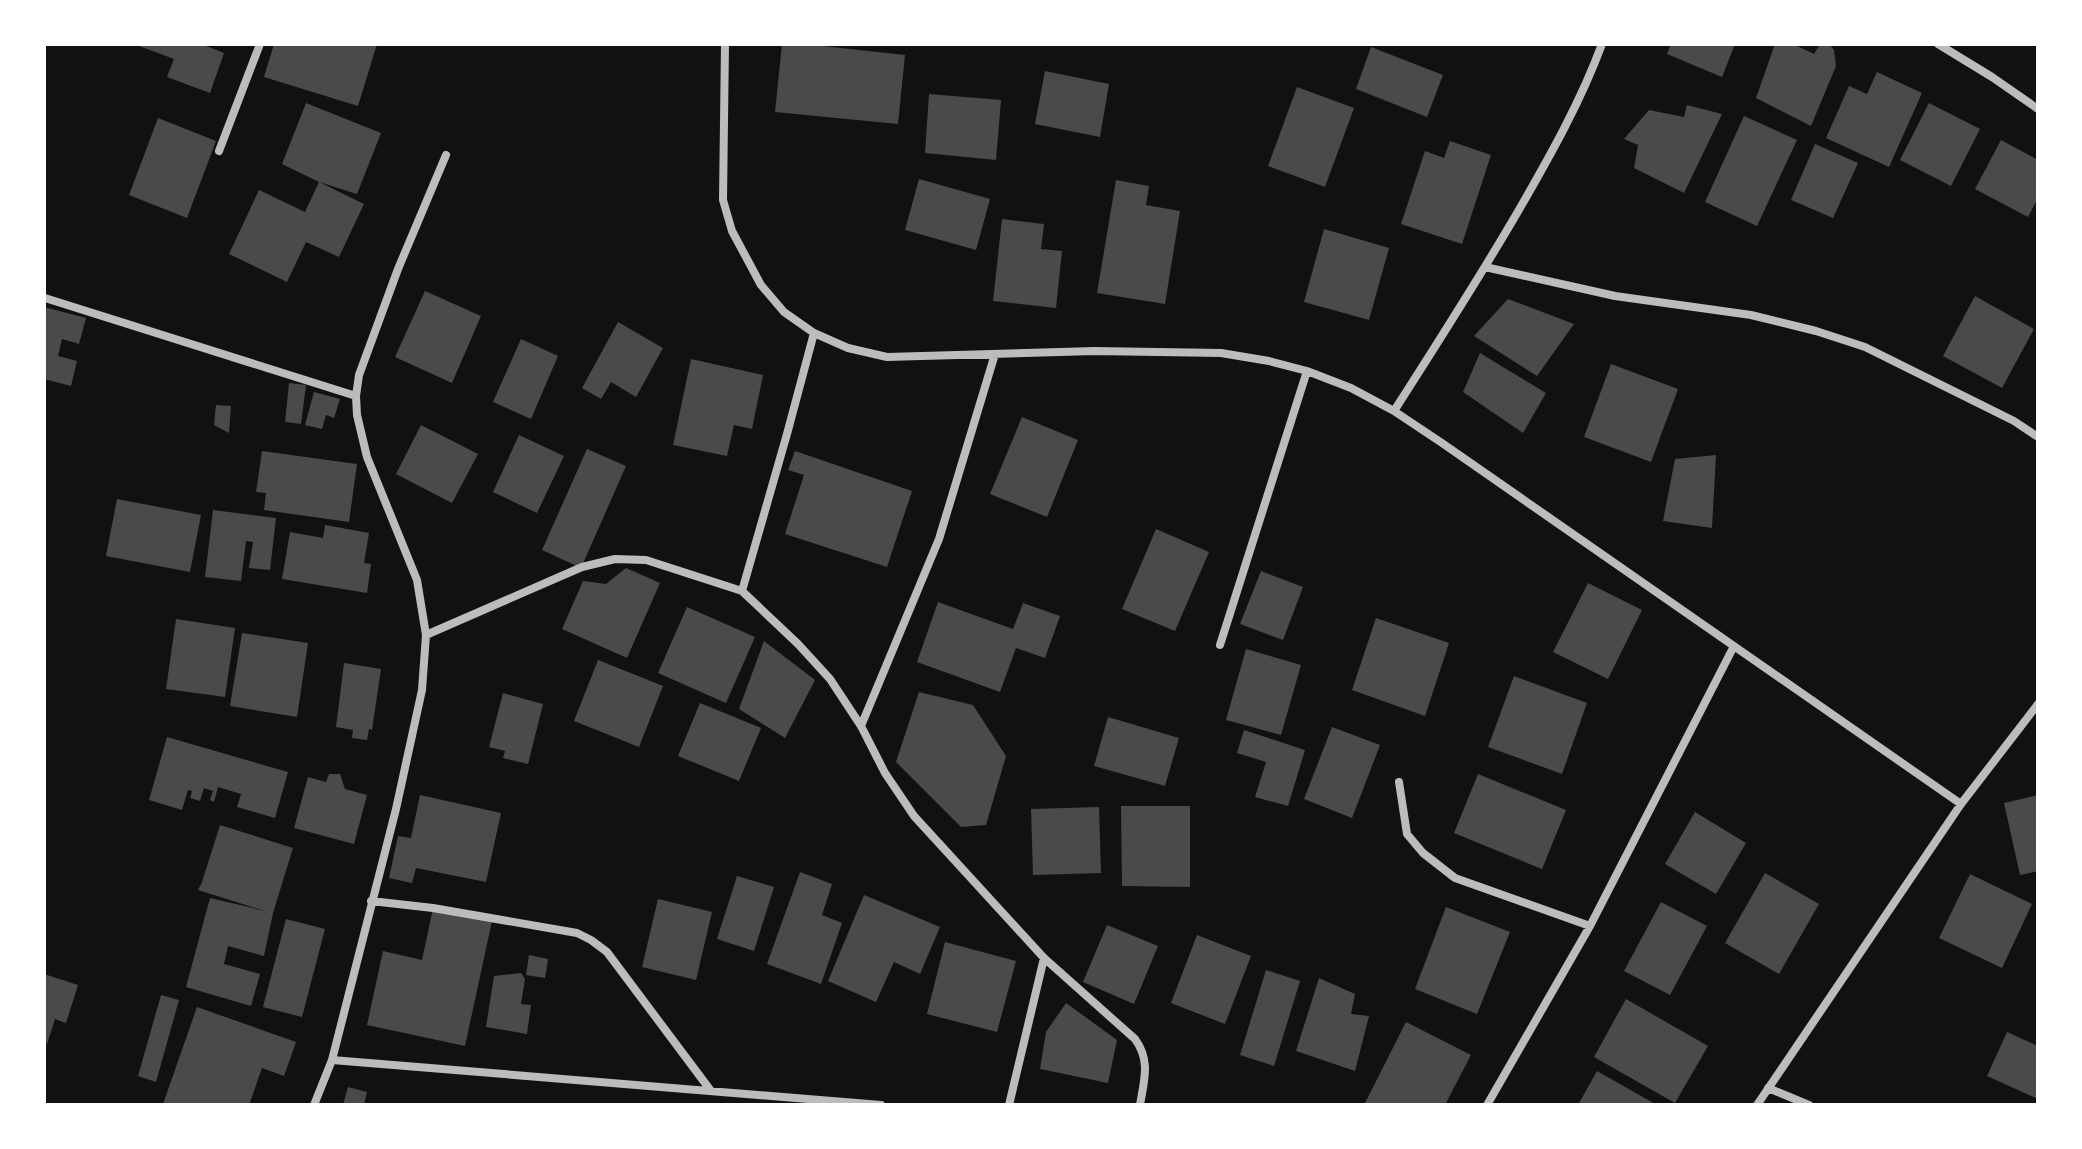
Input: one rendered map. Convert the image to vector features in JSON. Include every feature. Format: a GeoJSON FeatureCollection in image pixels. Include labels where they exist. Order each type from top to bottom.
{"type":"FeatureCollection","features":[{"type":"Feature","properties":{"kind":"street"},"geometry":{"type":"LineString","coordinates":[[219,151],[260,44]]}},
{"type":"Feature","properties":{"kind":"street"},"geometry":{"type":"LineString","coordinates":[[725,44],[723,200],[732,231],[761,285],[784,312],[814,333],[848,348],[887,357],[1094,351],[1221,353],[1307,371],[1351,388],[1394,411],[1961,804]]}},
{"type":"Feature","properties":{"kind":"street"},"geometry":{"type":"LineString","coordinates":[[1394,411],[1485,267],[1542,169],[1602,44]]}},
{"type":"Feature","properties":{"kind":"street"},"geometry":{"type":"LineString","coordinates":[[1938,44],[2038,109]]}},
{"type":"Feature","properties":{"kind":"street"},"geometry":{"type":"LineString","coordinates":[[314,1105],[332,1060],[396,809],[422,690],[426,635],[417,580],[367,457],[356,396],[359,375],[393,282],[446,155]]}},
{"type":"Feature","properties":{"kind":"street"},"geometry":{"type":"LineString","coordinates":[[1485,267],[1615,296],[1751,315],[1816,331],[1865,347],[2014,421],[2038,437]]}},
{"type":"Feature","properties":{"kind":"street"},"geometry":{"type":"LineString","coordinates":[[45,298],[356,396]]}},
{"type":"Feature","properties":{"kind":"street"},"geometry":{"type":"LineString","coordinates":[[742,591],[814,333]]}},
{"type":"Feature","properties":{"kind":"street"},"geometry":{"type":"LineString","coordinates":[[861,726],[939,539],[995,354]]}},
{"type":"Feature","properties":{"kind":"street"},"geometry":{"type":"LineString","coordinates":[[1220,645],[1307,371]]}},
{"type":"Feature","properties":{"kind":"street"},"geometry":{"type":"LineString","coordinates":[[426,635],[582,567],[615,559],[646,560],[742,591],[830,679],[914,816],[1044,958],[1135,1039],[1146,1062],[1140,1105]]}},
{"type":"Feature","properties":{"kind":"street"},"geometry":{"type":"LineString","coordinates":[[1487,1105],[1590,926],[1734,646]]}},
{"type":"Feature","properties":{"kind":"street"},"geometry":{"type":"LineString","coordinates":[[1757,1105],[1961,804],[2038,704]]}},
{"type":"Feature","properties":{"kind":"street"},"geometry":{"type":"LineString","coordinates":[[1399,782],[1407,834],[1423,853],[1455,878],[1590,926]]}},
{"type":"Feature","properties":{"kind":"street"},"geometry":{"type":"LineString","coordinates":[[371,901],[433,908],[577,933],[591,940],[607,952],[711,1091]]}},
{"type":"Feature","properties":{"kind":"street"},"geometry":{"type":"LineString","coordinates":[[1009,1105],[1044,958]]}},
{"type":"Feature","properties":{"kind":"street"},"geometry":{"type":"LineString","coordinates":[[332,1060],[881,1105]]}},
{"type":"Feature","properties":{"kind":"street"},"geometry":{"type":"LineString","coordinates":[[1768,1088],[1809,1105]]}},
{"type":"Feature","properties":{"kind":"building"},"geometry":{"type":"Polygon","coordinates":[[[134,44],[207,44],[224,53],[210,93],[167,77],[174,59],[134,44]]]}},
{"type":"Feature","properties":{"kind":"building"},"geometry":{"type":"Polygon","coordinates":[[[274,44],[377,44],[358,106],[264,77],[274,44]]]}},
{"type":"Feature","properties":{"kind":"building"},"geometry":{"type":"Polygon","coordinates":[[[782,44],[905,55],[898,124],[775,112],[782,44]]]}},
{"type":"Feature","properties":{"kind":"building"},"geometry":{"type":"Polygon","coordinates":[[[1671,44],[1735,44],[1722,77],[1667,54],[1671,44]]]}},
{"type":"Feature","properties":{"kind":"building"},"geometry":{"type":"Polygon","coordinates":[[[1775,44],[1793,44],[1814,54],[1820,44],[1829,44],[1834,50],[1836,66],[1811,126],[1756,98],[1775,44]]]}},
{"type":"Feature","properties":{"kind":"building"},"geometry":{"type":"Polygon","coordinates":[[[1371,47],[1443,75],[1427,117],[1356,89],[1371,47]]]}},
{"type":"Feature","properties":{"kind":"building"},"geometry":{"type":"Polygon","coordinates":[[[1045,71],[1109,84],[1100,137],[1035,124],[1045,71]]]}},
{"type":"Feature","properties":{"kind":"building"},"geometry":{"type":"Polygon","coordinates":[[[1877,72],[1922,93],[1889,167],[1826,138],[1849,86],[1867,94],[1877,72]]]}},
{"type":"Feature","properties":{"kind":"building"},"geometry":{"type":"Polygon","coordinates":[[[1297,87],[1354,108],[1325,187],[1268,166],[1297,87]]]}},
{"type":"Feature","properties":{"kind":"building"},"geometry":{"type":"Polygon","coordinates":[[[929,94],[1001,100],[996,160],[925,153],[929,94]]]}},
{"type":"Feature","properties":{"kind":"building"},"geometry":{"type":"Polygon","coordinates":[[[306,103],[381,133],[357,194],[319,182],[282,164],[306,103]]]}},
{"type":"Feature","properties":{"kind":"building"},"geometry":{"type":"Polygon","coordinates":[[[1929,103],[1980,129],[1951,186],[1900,160],[1929,103]]]}},
{"type":"Feature","properties":{"kind":"building"},"geometry":{"type":"Polygon","coordinates":[[[1687,105],[1722,114],[1684,193],[1634,168],[1638,145],[1624,139],[1649,110],[1684,117],[1687,105]]]}},
{"type":"Feature","properties":{"kind":"building"},"geometry":{"type":"Polygon","coordinates":[[[1744,116],[1797,140],[1757,226],[1705,202],[1744,116]]]}},
{"type":"Feature","properties":{"kind":"building"},"geometry":{"type":"Polygon","coordinates":[[[158,118],[216,141],[187,218],[129,195],[158,118]]]}},
{"type":"Feature","properties":{"kind":"building"},"geometry":{"type":"Polygon","coordinates":[[[2001,140],[2038,160],[2038,198],[2028,217],[1975,189],[2001,140]]]}},
{"type":"Feature","properties":{"kind":"building"},"geometry":{"type":"Polygon","coordinates":[[[1450,141],[1491,155],[1462,244],[1401,224],[1425,151],[1444,158],[1450,141]]]}},
{"type":"Feature","properties":{"kind":"building"},"geometry":{"type":"Polygon","coordinates":[[[1815,144],[1858,163],[1833,218],[1791,200],[1815,144]]]}},
{"type":"Feature","properties":{"kind":"building"},"geometry":{"type":"Polygon","coordinates":[[[919,179],[990,199],[976,250],[905,230],[919,179]]]}},
{"type":"Feature","properties":{"kind":"building"},"geometry":{"type":"Polygon","coordinates":[[[1116,180],[1149,186],[1146,205],[1180,211],[1165,304],[1097,293],[1116,180]]]}},
{"type":"Feature","properties":{"kind":"building"},"geometry":{"type":"Polygon","coordinates":[[[319,182],[364,204],[339,257],[306,242],[287,282],[229,254],[259,190],[305,212],[319,182]]]}},
{"type":"Feature","properties":{"kind":"building"},"geometry":{"type":"Polygon","coordinates":[[[1002,219],[1044,224],[1041,249],[1062,251],[1056,308],[993,301],[1002,219]]]}},
{"type":"Feature","properties":{"kind":"building"},"geometry":{"type":"Polygon","coordinates":[[[1324,229],[1389,248],[1369,320],[1304,302],[1324,229]]]}},
{"type":"Feature","properties":{"kind":"building"},"geometry":{"type":"Polygon","coordinates":[[[425,291],[481,316],[452,383],[395,357],[425,291]]]}},
{"type":"Feature","properties":{"kind":"building"},"geometry":{"type":"Polygon","coordinates":[[[1975,296],[2034,329],[2002,388],[1943,356],[1975,296]]]}},
{"type":"Feature","properties":{"kind":"building"},"geometry":{"type":"Polygon","coordinates":[[[1508,299],[1574,324],[1537,376],[1474,336],[1508,299]]]}},
{"type":"Feature","properties":{"kind":"building"},"geometry":{"type":"Polygon","coordinates":[[[44,307],[86,318],[79,344],[62,339],[58,356],[77,361],[71,386],[44,379],[44,307]]]}},
{"type":"Feature","properties":{"kind":"building"},"geometry":{"type":"Polygon","coordinates":[[[618,322],[663,348],[636,397],[611,382],[601,399],[582,388],[618,322]]]}},
{"type":"Feature","properties":{"kind":"building"},"geometry":{"type":"Polygon","coordinates":[[[521,339],[558,356],[531,419],[493,402],[521,339]]]}},
{"type":"Feature","properties":{"kind":"building"},"geometry":{"type":"Polygon","coordinates":[[[1480,353],[1546,393],[1523,433],[1463,392],[1480,353]]]}},
{"type":"Feature","properties":{"kind":"building"},"geometry":{"type":"Polygon","coordinates":[[[691,359],[763,375],[752,429],[734,425],[727,456],[673,445],[691,359]]]}},
{"type":"Feature","properties":{"kind":"building"},"geometry":{"type":"Polygon","coordinates":[[[1611,364],[1678,389],[1651,462],[1584,437],[1611,364]]]}},
{"type":"Feature","properties":{"kind":"building"},"geometry":{"type":"Polygon","coordinates":[[[289,383],[306,385],[301,424],[285,422],[289,383]]]}},
{"type":"Feature","properties":{"kind":"building"},"geometry":{"type":"Polygon","coordinates":[[[314,392],[340,399],[334,418],[326,415],[322,429],[305,425],[314,392]]]}},
{"type":"Feature","properties":{"kind":"building"},"geometry":{"type":"Polygon","coordinates":[[[216,405],[231,406],[229,433],[214,425],[216,405]]]}},
{"type":"Feature","properties":{"kind":"building"},"geometry":{"type":"Polygon","coordinates":[[[1022,417],[1078,440],[1047,517],[990,494],[1022,417]]]}},
{"type":"Feature","properties":{"kind":"building"},"geometry":{"type":"Polygon","coordinates":[[[421,425],[478,454],[452,503],[396,474],[421,425]]]}},
{"type":"Feature","properties":{"kind":"building"},"geometry":{"type":"Polygon","coordinates":[[[519,435],[564,456],[537,513],[493,492],[519,435]]]}},
{"type":"Feature","properties":{"kind":"building"},"geometry":{"type":"Polygon","coordinates":[[[587,449],[626,466],[581,568],[542,550],[587,449]]]}},
{"type":"Feature","properties":{"kind":"building"},"geometry":{"type":"Polygon","coordinates":[[[262,451],[357,464],[349,522],[264,510],[266,493],[256,492],[262,451]]]}},
{"type":"Feature","properties":{"kind":"building"},"geometry":{"type":"Polygon","coordinates":[[[795,451],[912,491],[887,567],[785,534],[804,475],[788,470],[795,451]]]}},
{"type":"Feature","properties":{"kind":"building"},"geometry":{"type":"Polygon","coordinates":[[[1716,455],[1712,528],[1663,521],[1675,459],[1716,455]]]}},
{"type":"Feature","properties":{"kind":"building"},"geometry":{"type":"Polygon","coordinates":[[[117,499],[201,515],[190,572],[106,556],[117,499]]]}},
{"type":"Feature","properties":{"kind":"building"},"geometry":{"type":"Polygon","coordinates":[[[213,510],[276,518],[270,570],[249,568],[253,542],[246,541],[241,581],[205,577],[213,510]]]}},
{"type":"Feature","properties":{"kind":"building"},"geometry":{"type":"Polygon","coordinates":[[[325,525],[369,533],[364,563],[371,564],[367,593],[282,579],[290,532],[323,538],[325,525]]]}},
{"type":"Feature","properties":{"kind":"building"},"geometry":{"type":"Polygon","coordinates":[[[1156,529],[1209,552],[1175,631],[1122,609],[1156,529]]]}},
{"type":"Feature","properties":{"kind":"building"},"geometry":{"type":"Polygon","coordinates":[[[626,568],[660,583],[627,658],[562,629],[583,581],[606,584],[626,568]]]}},
{"type":"Feature","properties":{"kind":"building"},"geometry":{"type":"Polygon","coordinates":[[[1261,571],[1303,587],[1283,640],[1240,624],[1261,571]]]}},
{"type":"Feature","properties":{"kind":"building"},"geometry":{"type":"Polygon","coordinates":[[[1588,583],[1642,610],[1608,679],[1553,652],[1588,583]]]}},
{"type":"Feature","properties":{"kind":"building"},"geometry":{"type":"Polygon","coordinates":[[[938,602],[1013,629],[1023,603],[1060,616],[1045,658],[1016,648],[1000,692],[917,662],[938,602]]]}},
{"type":"Feature","properties":{"kind":"building"},"geometry":{"type":"Polygon","coordinates":[[[687,607],[755,637],[726,703],[658,673],[687,607]]]}},
{"type":"Feature","properties":{"kind":"building"},"geometry":{"type":"Polygon","coordinates":[[[1376,618],[1449,643],[1425,716],[1352,690],[1376,618]]]}},
{"type":"Feature","properties":{"kind":"building"},"geometry":{"type":"Polygon","coordinates":[[[176,619],[235,628],[225,697],[166,689],[176,619]]]}},
{"type":"Feature","properties":{"kind":"building"},"geometry":{"type":"Polygon","coordinates":[[[242,633],[308,643],[297,717],[230,706],[242,633]]]}},
{"type":"Feature","properties":{"kind":"building"},"geometry":{"type":"Polygon","coordinates":[[[764,641],[815,680],[785,738],[739,709],[764,641]]]}},
{"type":"Feature","properties":{"kind":"building"},"geometry":{"type":"Polygon","coordinates":[[[1246,649],[1301,665],[1281,735],[1226,720],[1246,649]]]}},
{"type":"Feature","properties":{"kind":"building"},"geometry":{"type":"Polygon","coordinates":[[[598,660],[663,686],[639,747],[574,721],[598,660]]]}},
{"type":"Feature","properties":{"kind":"building"},"geometry":{"type":"Polygon","coordinates":[[[344,663],[381,669],[372,730],[369,729],[367,740],[352,738],[353,730],[336,727],[344,663]]]}},
{"type":"Feature","properties":{"kind":"building"},"geometry":{"type":"Polygon","coordinates":[[[1514,676],[1587,703],[1562,774],[1488,747],[1514,676]]]}},
{"type":"Feature","properties":{"kind":"building"},"geometry":{"type":"Polygon","coordinates":[[[919,692],[973,705],[1006,756],[986,825],[961,827],[896,762],[919,692]]]}},
{"type":"Feature","properties":{"kind":"building"},"geometry":{"type":"Polygon","coordinates":[[[503,693],[543,704],[528,764],[503,758],[505,751],[489,747],[503,693]]]}},
{"type":"Feature","properties":{"kind":"building"},"geometry":{"type":"Polygon","coordinates":[[[700,703],[761,728],[739,781],[678,756],[700,703]]]}},
{"type":"Feature","properties":{"kind":"building"},"geometry":{"type":"Polygon","coordinates":[[[1108,717],[1179,738],[1165,786],[1094,766],[1108,717]]]}},
{"type":"Feature","properties":{"kind":"building"},"geometry":{"type":"Polygon","coordinates":[[[1332,727],[1380,745],[1352,818],[1304,799],[1332,727]]]}},
{"type":"Feature","properties":{"kind":"building"},"geometry":{"type":"Polygon","coordinates":[[[1244,730],[1305,750],[1288,806],[1255,797],[1266,762],[1237,753],[1244,730]]]}},
{"type":"Feature","properties":{"kind":"building"},"geometry":{"type":"Polygon","coordinates":[[[167,737],[288,772],[275,818],[237,807],[241,794],[218,787],[214,802],[210,800],[213,791],[204,788],[200,801],[190,798],[192,791],[188,790],[182,810],[149,800],[167,737]]]}},
{"type":"Feature","properties":{"kind":"building"},"geometry":{"type":"Polygon","coordinates":[[[329,774],[340,774],[345,789],[367,795],[354,844],[294,828],[308,777],[326,782],[329,774]]]}},
{"type":"Feature","properties":{"kind":"building"},"geometry":{"type":"Polygon","coordinates":[[[1478,774],[1566,810],[1542,869],[1454,833],[1478,774]]]}},
{"type":"Feature","properties":{"kind":"building"},"geometry":{"type":"Polygon","coordinates":[[[420,795],[501,813],[486,882],[416,868],[412,883],[389,878],[398,836],[411,838],[420,795]]]}},
{"type":"Feature","properties":{"kind":"building"},"geometry":{"type":"Polygon","coordinates":[[[2038,795],[2038,871],[2020,875],[2004,803],[2038,795]]]}},
{"type":"Feature","properties":{"kind":"building"},"geometry":{"type":"Polygon","coordinates":[[[1121,806],[1190,806],[1190,887],[1122,886],[1121,806]]]}},
{"type":"Feature","properties":{"kind":"building"},"geometry":{"type":"Polygon","coordinates":[[[1099,807],[1101,873],[1033,875],[1031,809],[1099,807]]]}},
{"type":"Feature","properties":{"kind":"building"},"geometry":{"type":"Polygon","coordinates":[[[1695,812],[1746,843],[1716,894],[1665,864],[1695,812]]]}},
{"type":"Feature","properties":{"kind":"building"},"geometry":{"type":"Polygon","coordinates":[[[220,825],[293,848],[273,913],[264,956],[228,946],[224,964],[260,974],[251,1006],[186,987],[210,898],[265,911],[198,890],[220,825]]]}},
{"type":"Feature","properties":{"kind":"building"},"geometry":{"type":"Polygon","coordinates":[[[800,872],[832,884],[822,915],[842,923],[821,984],[767,964],[800,872]]]}},
{"type":"Feature","properties":{"kind":"building"},"geometry":{"type":"Polygon","coordinates":[[[1765,873],[1819,904],[1779,974],[1725,943],[1765,873]]]}},
{"type":"Feature","properties":{"kind":"building"},"geometry":{"type":"Polygon","coordinates":[[[1970,874],[2032,904],[2002,968],[1939,938],[1970,874]]]}},
{"type":"Feature","properties":{"kind":"building"},"geometry":{"type":"Polygon","coordinates":[[[737,876],[774,887],[754,951],[717,939],[737,876]]]}},
{"type":"Feature","properties":{"kind":"building"},"geometry":{"type":"Polygon","coordinates":[[[864,895],[940,927],[920,974],[894,962],[876,1002],[828,981],[864,895]]]}},
{"type":"Feature","properties":{"kind":"building"},"geometry":{"type":"Polygon","coordinates":[[[658,899],[712,912],[696,980],[642,967],[658,899]]]}},
{"type":"Feature","properties":{"kind":"building"},"geometry":{"type":"Polygon","coordinates":[[[1661,902],[1707,926],[1670,995],[1624,971],[1661,902]]]}},
{"type":"Feature","properties":{"kind":"building"},"geometry":{"type":"Polygon","coordinates":[[[1446,907],[1510,932],[1477,1014],[1415,989],[1446,907]]]}},
{"type":"Feature","properties":{"kind":"building"},"geometry":{"type":"Polygon","coordinates":[[[433,908],[492,921],[465,1046],[367,1025],[383,951],[422,960],[433,908]]]}},
{"type":"Feature","properties":{"kind":"building"},"geometry":{"type":"Polygon","coordinates":[[[286,919],[325,929],[302,1017],[263,1007],[286,919]]]}},
{"type":"Feature","properties":{"kind":"building"},"geometry":{"type":"Polygon","coordinates":[[[1107,925],[1158,946],[1134,1004],[1083,982],[1107,925]]]}},
{"type":"Feature","properties":{"kind":"building"},"geometry":{"type":"Polygon","coordinates":[[[1197,935],[1251,956],[1225,1024],[1171,1003],[1197,935]]]}},
{"type":"Feature","properties":{"kind":"building"},"geometry":{"type":"Polygon","coordinates":[[[945,942],[1016,961],[997,1032],[927,1014],[945,942]]]}},
{"type":"Feature","properties":{"kind":"building"},"geometry":{"type":"Polygon","coordinates":[[[529,955],[548,959],[545,978],[526,975],[529,955]]]}},
{"type":"Feature","properties":{"kind":"building"},"geometry":{"type":"Polygon","coordinates":[[[1266,970],[1300,981],[1274,1066],[1240,1055],[1266,970]]]}},
{"type":"Feature","properties":{"kind":"building"},"geometry":{"type":"Polygon","coordinates":[[[521,973],[525,979],[521,1004],[531,1005],[527,1034],[486,1027],[494,976],[521,973]]]}},
{"type":"Feature","properties":{"kind":"building"},"geometry":{"type":"Polygon","coordinates":[[[44,974],[78,985],[66,1023],[55,1019],[47,1044],[44,1043],[44,974]]]}},
{"type":"Feature","properties":{"kind":"building"},"geometry":{"type":"Polygon","coordinates":[[[1319,978],[1355,994],[1351,1014],[1369,1016],[1355,1071],[1296,1051],[1319,978]]]}},
{"type":"Feature","properties":{"kind":"building"},"geometry":{"type":"Polygon","coordinates":[[[161,995],[179,1000],[156,1082],[138,1076],[161,995]]]}},
{"type":"Feature","properties":{"kind":"building"},"geometry":{"type":"Polygon","coordinates":[[[1626,999],[1708,1046],[1675,1103],[1594,1057],[1626,999]]]}},
{"type":"Feature","properties":{"kind":"building"},"geometry":{"type":"Polygon","coordinates":[[[1066,1003],[1117,1040],[1108,1083],[1040,1069],[1046,1032],[1066,1003]]]}},
{"type":"Feature","properties":{"kind":"building"},"geometry":{"type":"Polygon","coordinates":[[[197,1007],[296,1042],[284,1076],[262,1068],[249,1105],[163,1104],[197,1007]]]}},
{"type":"Feature","properties":{"kind":"building"},"geometry":{"type":"Polygon","coordinates":[[[1406,1022],[1471,1055],[1445,1105],[1365,1103],[1406,1022]]]}},
{"type":"Feature","properties":{"kind":"building"},"geometry":{"type":"Polygon","coordinates":[[[2007,1032],[2038,1046],[2038,1099],[1987,1076],[2007,1032]]]}},
{"type":"Feature","properties":{"kind":"building"},"geometry":{"type":"Polygon","coordinates":[[[1597,1071],[1657,1105],[1578,1105],[1597,1071]]]}},
{"type":"Feature","properties":{"kind":"building"},"geometry":{"type":"Polygon","coordinates":[[[348,1087],[367,1092],[364,1105],[343,1105],[348,1087]]]}}]}
